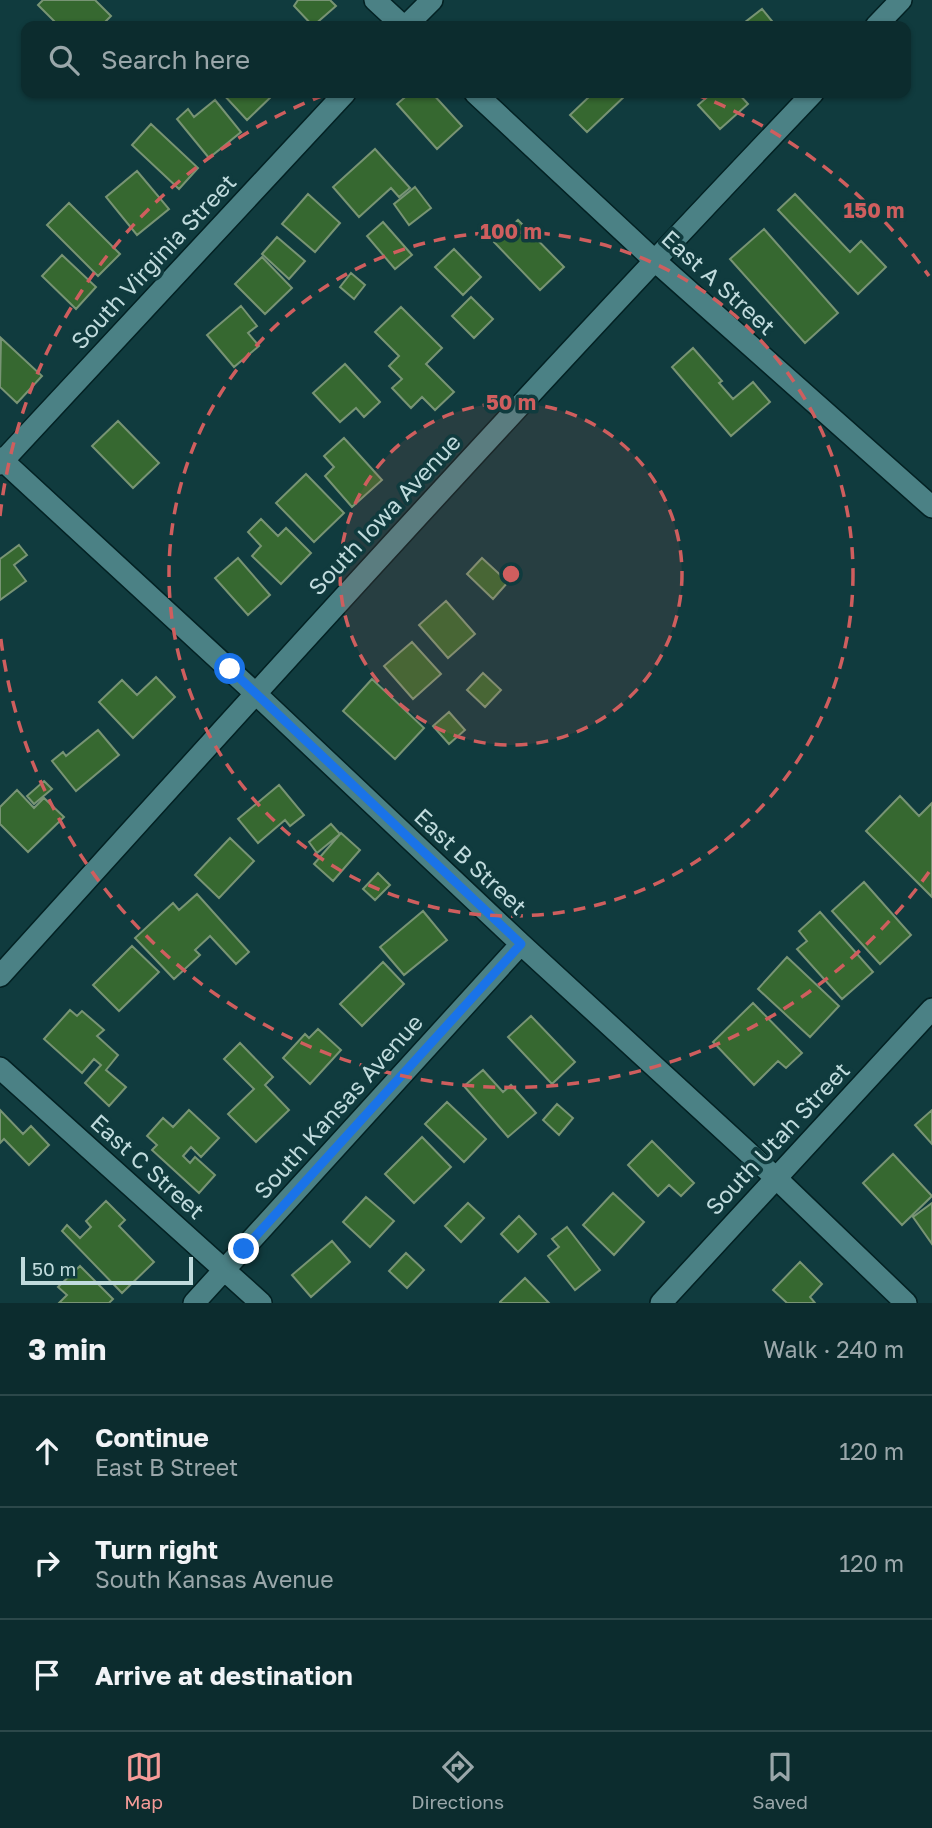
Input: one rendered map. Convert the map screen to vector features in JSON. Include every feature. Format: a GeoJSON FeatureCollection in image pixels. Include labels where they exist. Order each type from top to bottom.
{"type":"FeatureCollection","features":[{"type":"Feature","properties":{"kind":"street"},"geometry":{"type":"LineString","coordinates":[[375,0],[399,21]]}},
{"type":"Feature","properties":{"kind":"street"},"geometry":{"type":"LineString","coordinates":[[410,21],[432,0]]}},
{"type":"Feature","properties":{"kind":"street"},"geometry":{"type":"LineString","coordinates":[[881,21],[901,0]]}},
{"type":"Feature","properties":{"kind":"street","name":"South Virginia Street"},"geometry":{"type":"LineString","coordinates":[[1,461],[340,98]]}},
{"type":"Feature","properties":{"kind":"street","name":"East A Street"},"geometry":{"type":"LineString","coordinates":[[480,98],[654,260],[932,507]]}},
{"type":"Feature","properties":{"kind":"street","name":"South Iowa Avenue"},"geometry":{"type":"LineString","coordinates":[[0,976],[654,260],[808,98]]}},
{"type":"Feature","properties":{"kind":"street","name":"East B Street"},"geometry":{"type":"LineString","coordinates":[[1,461],[256,693],[521,944],[776,1178],[906,1303]]}},
{"type":"Feature","properties":{"kind":"street","name":"South Kansas Avenue"},"geometry":{"type":"LineString","coordinates":[[194,1303],[521,944]]}},
{"type":"Feature","properties":{"kind":"street","name":"South Utah Street"},"geometry":{"type":"LineString","coordinates":[[661,1303],[932,1009]]}},
{"type":"Feature","properties":{"kind":"street","name":"East C Street"},"geometry":{"type":"LineString","coordinates":[[0,1068],[261,1303]]}},
{"type":"Feature","properties":{"kind":"building"},"geometry":{"type":"Polygon","coordinates":[[[43,0],[95,0],[111,16],[106,21],[54,21],[38,5],[43,0]]]}},
{"type":"Feature","properties":{"kind":"building"},"geometry":{"type":"Polygon","coordinates":[[[298,0],[330,0],[336,6],[319,21],[308,21],[294,6],[298,0]]]}},
{"type":"Feature","properties":{"kind":"building"},"geometry":{"type":"Polygon","coordinates":[[[762,9],[772,21],[746,21],[762,9]]]}},
{"type":"Feature","properties":{"kind":"building"},"geometry":{"type":"Polygon","coordinates":[[[227,98],[270,98],[247,120],[227,98]]]}},
{"type":"Feature","properties":{"kind":"building"},"geometry":{"type":"Polygon","coordinates":[[[404,98],[437,98],[462,126],[437,149],[397,104],[404,98]]]}},
{"type":"Feature","properties":{"kind":"building"},"geometry":{"type":"Polygon","coordinates":[[[588,98],[623,98],[587,132],[570,115],[588,98]]]}},
{"type":"Feature","properties":{"kind":"building"},"geometry":{"type":"Polygon","coordinates":[[[706,98],[743,98],[748,104],[720,129],[698,105],[706,98]]]}},
{"type":"Feature","properties":{"kind":"building"},"geometry":{"type":"Polygon","coordinates":[[[215,100],[241,132],[209,158],[177,119],[188,109],[194,117],[215,100]]]}},
{"type":"Feature","properties":{"kind":"building"},"geometry":{"type":"Polygon","coordinates":[[[151,124],[198,168],[179,189],[132,145],[151,124]]]}},
{"type":"Feature","properties":{"kind":"building"},"geometry":{"type":"Polygon","coordinates":[[[375,149],[410,188],[399,197],[391,188],[359,217],[333,187],[375,149]]]}},
{"type":"Feature","properties":{"kind":"building"},"geometry":{"type":"Polygon","coordinates":[[[137,171],[169,209],[137,235],[106,197],[137,171]]]}},
{"type":"Feature","properties":{"kind":"building"},"geometry":{"type":"Polygon","coordinates":[[[415,187],[431,208],[409,225],[394,204],[415,187]]]}},
{"type":"Feature","properties":{"kind":"building"},"geometry":{"type":"Polygon","coordinates":[[[308,194],[340,223],[315,252],[282,224],[308,194]]]}},
{"type":"Feature","properties":{"kind":"building"},"geometry":{"type":"Polygon","coordinates":[[[795,194],[850,252],[861,241],[886,267],[858,294],[778,210],[795,194]]]}},
{"type":"Feature","properties":{"kind":"building"},"geometry":{"type":"Polygon","coordinates":[[[69,203],[120,254],[98,276],[47,225],[69,203]]]}},
{"type":"Feature","properties":{"kind":"building"},"geometry":{"type":"Polygon","coordinates":[[[518,220],[564,267],[540,290],[494,242],[518,220]]]}},
{"type":"Feature","properties":{"kind":"building"},"geometry":{"type":"Polygon","coordinates":[[[383,222],[412,255],[395,269],[367,236],[383,222]]]}},
{"type":"Feature","properties":{"kind":"building"},"geometry":{"type":"Polygon","coordinates":[[[764,229],[838,313],[805,343],[730,259],[764,229]]]}},
{"type":"Feature","properties":{"kind":"building"},"geometry":{"type":"Polygon","coordinates":[[[277,237],[305,261],[289,279],[262,254],[277,237]]]}},
{"type":"Feature","properties":{"kind":"building"},"geometry":{"type":"Polygon","coordinates":[[[454,249],[481,277],[463,295],[435,267],[454,249]]]}},
{"type":"Feature","properties":{"kind":"building"},"geometry":{"type":"Polygon","coordinates":[[[62,255],[96,287],[76,309],[42,276],[62,255]]]}},
{"type":"Feature","properties":{"kind":"building"},"geometry":{"type":"Polygon","coordinates":[[[262,257],[292,288],[265,314],[235,284],[262,257]]]}},
{"type":"Feature","properties":{"kind":"building"},"geometry":{"type":"Polygon","coordinates":[[[351,273],[365,285],[354,299],[340,287],[351,273]]]}},
{"type":"Feature","properties":{"kind":"building"},"geometry":{"type":"Polygon","coordinates":[[[471,297],[493,319],[474,338],[452,316],[471,297]]]}},
{"type":"Feature","properties":{"kind":"building"},"geometry":{"type":"Polygon","coordinates":[[[241,306],[257,326],[248,333],[259,346],[234,367],[207,335],[241,306]]]}},
{"type":"Feature","properties":{"kind":"building"},"geometry":{"type":"Polygon","coordinates":[[[401,307],[442,348],[426,364],[454,392],[435,410],[422,397],[411,408],[392,388],[402,379],[389,366],[399,356],[375,332],[401,307]]]}},
{"type":"Feature","properties":{"kind":"building"},"geometry":{"type":"Polygon","coordinates":[[[1,338],[42,376],[17,403],[0,387],[1,338]]]}},
{"type":"Feature","properties":{"kind":"building"},"geometry":{"type":"Polygon","coordinates":[[[693,348],[722,381],[719,383],[733,399],[753,382],[770,402],[731,436],[672,367],[693,348]]]}},
{"type":"Feature","properties":{"kind":"building"},"geometry":{"type":"Polygon","coordinates":[[[345,364],[380,402],[364,417],[356,408],[340,422],[313,393],[345,364]]]}},
{"type":"Feature","properties":{"kind":"building"},"geometry":{"type":"Polygon","coordinates":[[[118,421],[159,463],[133,488],[92,446],[118,421]]]}},
{"type":"Feature","properties":{"kind":"building"},"geometry":{"type":"Polygon","coordinates":[[[344,438],[382,480],[352,507],[325,476],[334,467],[324,456],[344,438]]]}},
{"type":"Feature","properties":{"kind":"building"},"geometry":{"type":"Polygon","coordinates":[[[306,474],[344,513],[314,542],[276,503],[306,474]]]}},
{"type":"Feature","properties":{"kind":"building"},"geometry":{"type":"Polygon","coordinates":[[[261,519],[278,536],[286,528],[311,553],[281,584],[252,556],[261,546],[248,532],[261,519]]]}},
{"type":"Feature","properties":{"kind":"building"},"geometry":{"type":"Polygon","coordinates":[[[19,545],[27,555],[14,565],[26,581],[0,600],[0,559],[19,545]]]}},
{"type":"Feature","properties":{"kind":"building"},"geometry":{"type":"Polygon","coordinates":[[[238,558],[270,595],[248,615],[215,578],[238,558]]]}},
{"type":"Feature","properties":{"kind":"building"},"geometry":{"type":"Polygon","coordinates":[[[482,558],[508,582],[493,599],[467,574],[482,558]]]}},
{"type":"Feature","properties":{"kind":"building"},"geometry":{"type":"Polygon","coordinates":[[[446,601],[475,634],[448,658],[419,625],[446,601]]]}},
{"type":"Feature","properties":{"kind":"building"},"geometry":{"type":"Polygon","coordinates":[[[412,642],[441,674],[413,699],[384,666],[412,642]]]}},
{"type":"Feature","properties":{"kind":"building"},"geometry":{"type":"Polygon","coordinates":[[[483,673],[501,690],[485,707],[467,690],[483,673]]]}},
{"type":"Feature","properties":{"kind":"building"},"geometry":{"type":"Polygon","coordinates":[[[156,677],[175,697],[133,738],[99,702],[122,680],[137,695],[156,677]]]}},
{"type":"Feature","properties":{"kind":"building"},"geometry":{"type":"Polygon","coordinates":[[[372,679],[424,728],[395,759],[343,711],[372,679]]]}},
{"type":"Feature","properties":{"kind":"building"},"geometry":{"type":"Polygon","coordinates":[[[449,712],[465,730],[449,744],[433,726],[449,712]]]}},
{"type":"Feature","properties":{"kind":"building"},"geometry":{"type":"Polygon","coordinates":[[[98,730],[119,755],[76,791],[52,761],[63,752],[66,756],[98,730]]]}},
{"type":"Feature","properties":{"kind":"building"},"geometry":{"type":"Polygon","coordinates":[[[44,781],[52,789],[34,804],[27,796],[44,781]]]}},
{"type":"Feature","properties":{"kind":"building"},"geometry":{"type":"Polygon","coordinates":[[[279,785],[304,815],[290,826],[285,820],[258,843],[238,819],[279,785]]]}},
{"type":"Feature","properties":{"kind":"building"},"geometry":{"type":"Polygon","coordinates":[[[17,790],[34,808],[44,798],[64,817],[28,852],[0,824],[0,807],[17,790]]]}},
{"type":"Feature","properties":{"kind":"building"},"geometry":{"type":"Polygon","coordinates":[[[900,796],[919,816],[932,803],[932,897],[866,831],[900,796]]]}},
{"type":"Feature","properties":{"kind":"building"},"geometry":{"type":"Polygon","coordinates":[[[331,824],[340,834],[317,853],[309,842],[331,824]]]}},
{"type":"Feature","properties":{"kind":"building"},"geometry":{"type":"Polygon","coordinates":[[[341,833],[360,850],[333,881],[314,864],[341,833]]]}},
{"type":"Feature","properties":{"kind":"building"},"geometry":{"type":"Polygon","coordinates":[[[230,838],[254,861],[219,898],[195,875],[230,838]]]}},
{"type":"Feature","properties":{"kind":"building"},"geometry":{"type":"Polygon","coordinates":[[[378,873],[390,885],[375,900],[363,889],[378,873]]]}},
{"type":"Feature","properties":{"kind":"building"},"geometry":{"type":"Polygon","coordinates":[[[864,882],[911,935],[880,964],[832,911],[864,882]]]}},
{"type":"Feature","properties":{"kind":"building"},"geometry":{"type":"Polygon","coordinates":[[[197,894],[249,952],[236,964],[210,936],[195,950],[200,955],[174,979],[135,938],[173,903],[179,910],[197,894]]]}},
{"type":"Feature","properties":{"kind":"building"},"geometry":{"type":"Polygon","coordinates":[[[423,911],[447,940],[404,975],[380,947],[423,911]]]}},
{"type":"Feature","properties":{"kind":"building"},"geometry":{"type":"Polygon","coordinates":[[[820,912],[873,972],[842,999],[797,949],[807,941],[799,931],[820,912]]]}},
{"type":"Feature","properties":{"kind":"building"},"geometry":{"type":"Polygon","coordinates":[[[132,946],[159,972],[119,1011],[93,985],[132,946]]]}},
{"type":"Feature","properties":{"kind":"building"},"geometry":{"type":"Polygon","coordinates":[[[787,957],[839,1006],[810,1037],[758,989],[787,957]]]}},
{"type":"Feature","properties":{"kind":"building"},"geometry":{"type":"Polygon","coordinates":[[[383,962],[404,984],[362,1026],[340,1004],[383,962]]]}},
{"type":"Feature","properties":{"kind":"building"},"geometry":{"type":"Polygon","coordinates":[[[753,1003],[802,1053],[786,1068],[778,1061],[754,1085],[713,1042],[753,1003]]]}},
{"type":"Feature","properties":{"kind":"building"},"geometry":{"type":"Polygon","coordinates":[[[70,1010],[77,1016],[82,1011],[104,1030],[97,1036],[118,1055],[106,1070],[126,1087],[109,1106],[85,1083],[101,1065],[94,1059],[82,1073],[44,1039],[70,1010]]]}},
{"type":"Feature","properties":{"kind":"building"},"geometry":{"type":"Polygon","coordinates":[[[531,1016],[575,1062],[552,1084],[508,1037],[531,1016]]]}},
{"type":"Feature","properties":{"kind":"building"},"geometry":{"type":"Polygon","coordinates":[[[318,1029],[341,1050],[310,1084],[283,1058],[305,1034],[309,1038],[318,1029]]]}},
{"type":"Feature","properties":{"kind":"building"},"geometry":{"type":"Polygon","coordinates":[[[240,1043],[273,1077],[265,1085],[289,1110],[256,1142],[228,1114],[254,1089],[224,1059],[240,1043]]]}},
{"type":"Feature","properties":{"kind":"building"},"geometry":{"type":"Polygon","coordinates":[[[483,1070],[503,1092],[511,1085],[536,1113],[508,1137],[464,1086],[483,1070]]]}},
{"type":"Feature","properties":{"kind":"building"},"geometry":{"type":"Polygon","coordinates":[[[447,1102],[486,1139],[464,1162],[425,1124],[447,1102]]]}},
{"type":"Feature","properties":{"kind":"building"},"geometry":{"type":"Polygon","coordinates":[[[557,1104],[573,1118],[559,1135],[543,1120],[557,1104]]]}},
{"type":"Feature","properties":{"kind":"building"},"geometry":{"type":"Polygon","coordinates":[[[0,1110],[23,1134],[31,1126],[49,1145],[29,1165],[4,1139],[0,1143],[0,1110]]]}},
{"type":"Feature","properties":{"kind":"building"},"geometry":{"type":"Polygon","coordinates":[[[189,1110],[219,1138],[201,1157],[191,1147],[183,1156],[190,1163],[195,1157],[215,1175],[199,1193],[152,1150],[157,1145],[147,1136],[163,1118],[173,1127],[189,1110]]]}},
{"type":"Feature","properties":{"kind":"building"},"geometry":{"type":"Polygon","coordinates":[[[932,1110],[932,1144],[915,1125],[932,1110]]]}},
{"type":"Feature","properties":{"kind":"building"},"geometry":{"type":"Polygon","coordinates":[[[422,1137],[451,1167],[414,1203],[385,1174],[422,1137]]]}},
{"type":"Feature","properties":{"kind":"building"},"geometry":{"type":"Polygon","coordinates":[[[652,1141],[694,1183],[681,1196],[669,1185],[658,1196],[628,1165],[652,1141]]]}},
{"type":"Feature","properties":{"kind":"building"},"geometry":{"type":"Polygon","coordinates":[[[893,1154],[932,1196],[902,1225],[863,1183],[893,1154]]]}},
{"type":"Feature","properties":{"kind":"building"},"geometry":{"type":"Polygon","coordinates":[[[613,1193],[644,1222],[614,1255],[583,1225],[613,1193]]]}},
{"type":"Feature","properties":{"kind":"building"},"geometry":{"type":"Polygon","coordinates":[[[366,1197],[394,1221],[370,1247],[343,1222],[366,1197]]]}},
{"type":"Feature","properties":{"kind":"building"},"geometry":{"type":"Polygon","coordinates":[[[106,1201],[125,1220],[119,1226],[154,1262],[122,1293],[62,1231],[67,1225],[80,1238],[91,1227],[86,1221],[106,1201]]]}},
{"type":"Feature","properties":{"kind":"building"},"geometry":{"type":"Polygon","coordinates":[[[468,1203],[484,1218],[461,1242],[445,1226],[468,1203]]]}},
{"type":"Feature","properties":{"kind":"building"},"geometry":{"type":"Polygon","coordinates":[[[932,1203],[932,1244],[913,1217],[932,1203]]]}},
{"type":"Feature","properties":{"kind":"building"},"geometry":{"type":"Polygon","coordinates":[[[519,1216],[536,1234],[518,1252],[501,1234],[519,1216]]]}},
{"type":"Feature","properties":{"kind":"building"},"geometry":{"type":"Polygon","coordinates":[[[567,1227],[600,1270],[575,1290],[548,1256],[559,1247],[552,1239],[567,1227]]]}},
{"type":"Feature","properties":{"kind":"building"},"geometry":{"type":"Polygon","coordinates":[[[332,1241],[350,1262],[311,1297],[292,1275],[332,1241]]]}},
{"type":"Feature","properties":{"kind":"building"},"geometry":{"type":"Polygon","coordinates":[[[406,1253],[424,1270],[407,1288],[389,1271],[406,1253]]]}},
{"type":"Feature","properties":{"kind":"building"},"geometry":{"type":"Polygon","coordinates":[[[800,1262],[822,1284],[810,1297],[815,1303],[787,1303],[773,1290],[800,1262]]]}},
{"type":"Feature","properties":{"kind":"building"},"geometry":{"type":"Polygon","coordinates":[[[80,1266],[113,1299],[109,1303],[59,1303],[67,1295],[58,1287],[80,1266]]]}},
{"type":"Feature","properties":{"kind":"building"},"geometry":{"type":"Polygon","coordinates":[[[525,1278],[549,1303],[500,1303],[500,1302],[525,1278]]]}},
{"type":"Feature","properties":{"kind":"route"},"geometry":{"type":"LineString","coordinates":[[230,669],[521,944],[244,1249]]}}]}
